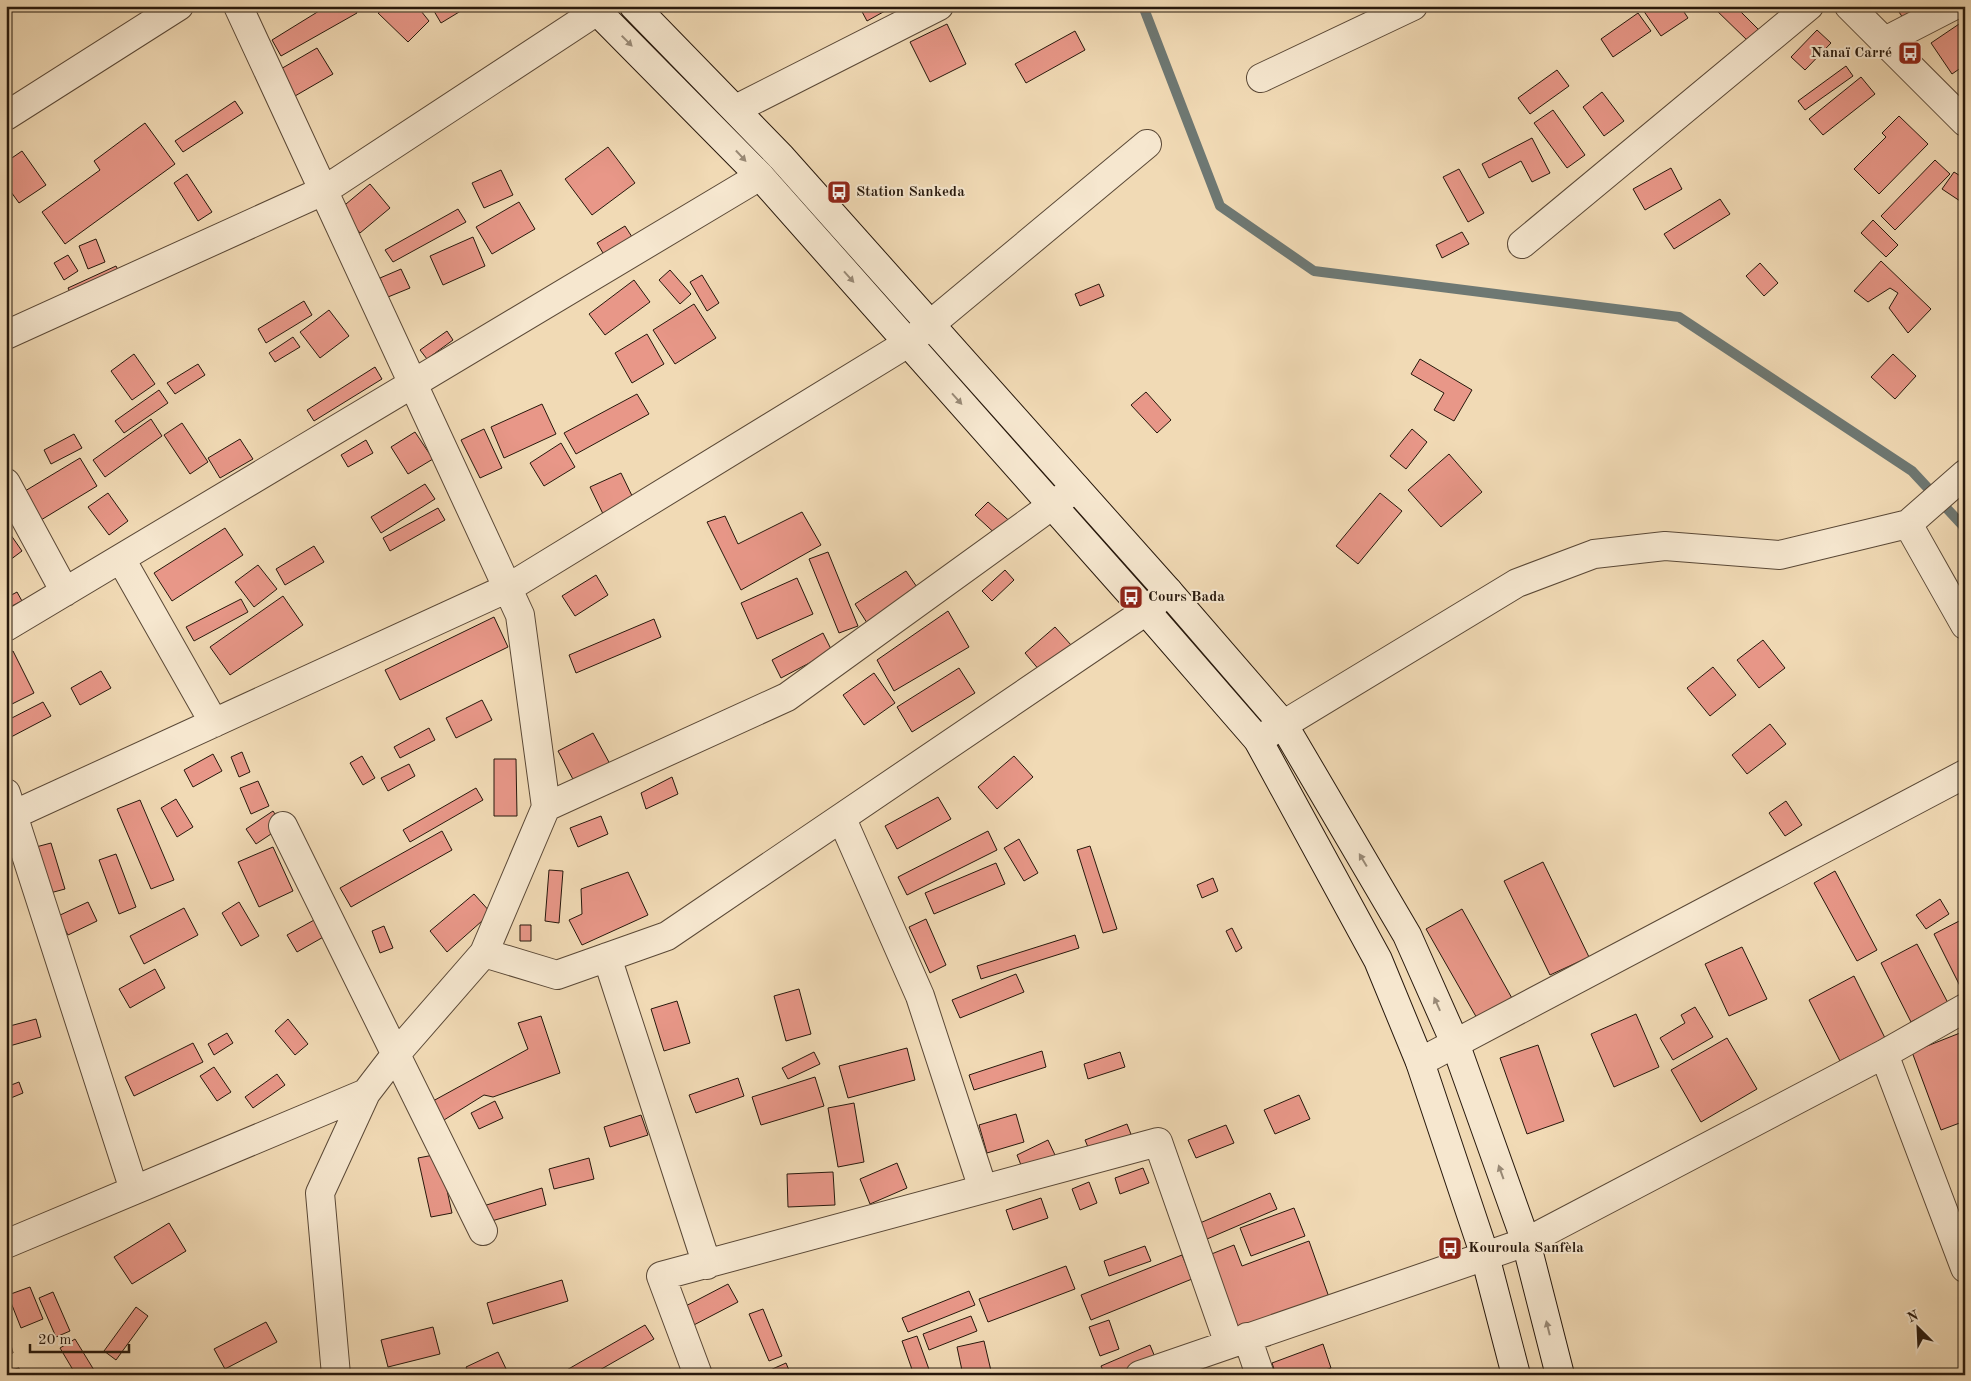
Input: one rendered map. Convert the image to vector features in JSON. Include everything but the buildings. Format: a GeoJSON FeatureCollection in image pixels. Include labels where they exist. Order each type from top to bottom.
{"type":"FeatureCollection","features":[{"type":"Feature","properties":{"kind":"street"},"geometry":{"type":"LineString","coordinates":[[6,116],[179,6]]}},
{"type":"Feature","properties":{"kind":"street"},"geometry":{"type":"LineString","coordinates":[[238,6],[520,615],[546,808],[484,953],[396,1054],[366,1093],[320,1193],[336,1375]]}},
{"type":"Feature","properties":{"kind":"street"},"geometry":{"type":"LineString","coordinates":[[634,6],[736,108],[931,324],[1168,591],[1283,724],[1407,935],[1455,1044],[1526,1242],[1560,1375]]}},
{"type":"Feature","properties":{"kind":"street"},"geometry":{"type":"LineString","coordinates":[[736,108],[939,6]]}},
{"type":"Feature","properties":{"kind":"street"},"geometry":{"type":"LineString","coordinates":[[1261,78],[1413,6]]}},
{"type":"Feature","properties":{"kind":"street"},"geometry":{"type":"LineString","coordinates":[[1522,244],[1809,6]]}},
{"type":"Feature","properties":{"kind":"street"},"geometry":{"type":"LineString","coordinates":[[1849,6],[1965,122]]}},
{"type":"Feature","properties":{"kind":"street"},"geometry":{"type":"LineString","coordinates":[[1886,41],[1953,6]]}},
{"type":"Feature","properties":{"kind":"street"},"geometry":{"type":"LineString","coordinates":[[6,335],[323,191],[594,9],[760,176],[1258,740],[1378,960],[1420,1062],[1485,1256],[1516,1375]]}},
{"type":"Feature","properties":{"kind":"street"},"geometry":{"type":"LineString","coordinates":[[134,1190],[10,804],[214,723],[508,588],[908,344],[1147,144]]}},
{"type":"Feature","properties":{"kind":"street"},"geometry":{"type":"LineString","coordinates":[[6,628],[760,176]]}},
{"type":"Feature","properties":{"kind":"street"},"geometry":{"type":"LineString","coordinates":[[1258,740],[1517,584],[1594,554],[1665,546],[1780,555],[1908,524],[1965,474]]}},
{"type":"Feature","properties":{"kind":"street"},"geometry":{"type":"LineString","coordinates":[[6,483],[65,592]]}},
{"type":"Feature","properties":{"kind":"street"},"geometry":{"type":"LineString","coordinates":[[546,808],[787,697],[1076,488]]}},
{"type":"Feature","properties":{"kind":"street"},"geometry":{"type":"LineString","coordinates":[[1908,524],[1965,625]]}},
{"type":"Feature","properties":{"kind":"street"},"geometry":{"type":"LineString","coordinates":[[121,559],[214,723]]}},
{"type":"Feature","properties":{"kind":"street"},"geometry":{"type":"LineString","coordinates":[[484,953],[557,974],[667,936],[1146,611],[1168,591]]}},
{"type":"Feature","properties":{"kind":"street"},"geometry":{"type":"LineString","coordinates":[[1420,1062],[1965,774]]}},
{"type":"Feature","properties":{"kind":"street"},"geometry":{"type":"LineString","coordinates":[[842,818],[920,996],[983,1189]]}},
{"type":"Feature","properties":{"kind":"street"},"geometry":{"type":"LineString","coordinates":[[283,826],[484,1231]]}},
{"type":"Feature","properties":{"kind":"street"},"geometry":{"type":"LineString","coordinates":[[607,957],[707,1264]]}},
{"type":"Feature","properties":{"kind":"street"},"geometry":{"type":"LineString","coordinates":[[1140,1375],[1526,1242],[1884,1054],[1965,1008]]}},
{"type":"Feature","properties":{"kind":"street"},"geometry":{"type":"LineString","coordinates":[[1884,1054],[1965,1268]]}},
{"type":"Feature","properties":{"kind":"street"},"geometry":{"type":"LineString","coordinates":[[6,1244],[366,1093]]}},
{"type":"Feature","properties":{"kind":"street"},"geometry":{"type":"LineString","coordinates":[[698,1375],[661,1276],[1158,1142],[1238,1341],[1260,1375]]}},
{"type":"Feature","properties":{"kind":"waterway"},"geometry":{"type":"LineString","coordinates":[[1143,6],[1220,206],[1314,271],[1679,317],[1912,471],[1965,528]]}},
{"type":"Feature","properties":{"kind":"place","name":"Nanaï Carré"},"geometry":{"type":"Point","coordinates":[1910,53]}},
{"type":"Feature","properties":{"kind":"place","name":"Station Sankeda"},"geometry":{"type":"Point","coordinates":[839,192]}},
{"type":"Feature","properties":{"kind":"place","name":"Cours Bada"},"geometry":{"type":"Point","coordinates":[1131,597]}},
{"type":"Feature","properties":{"kind":"place","name":"Kouroula Sanfèla"},"geometry":{"type":"Point","coordinates":[1450,1248]}}]}
